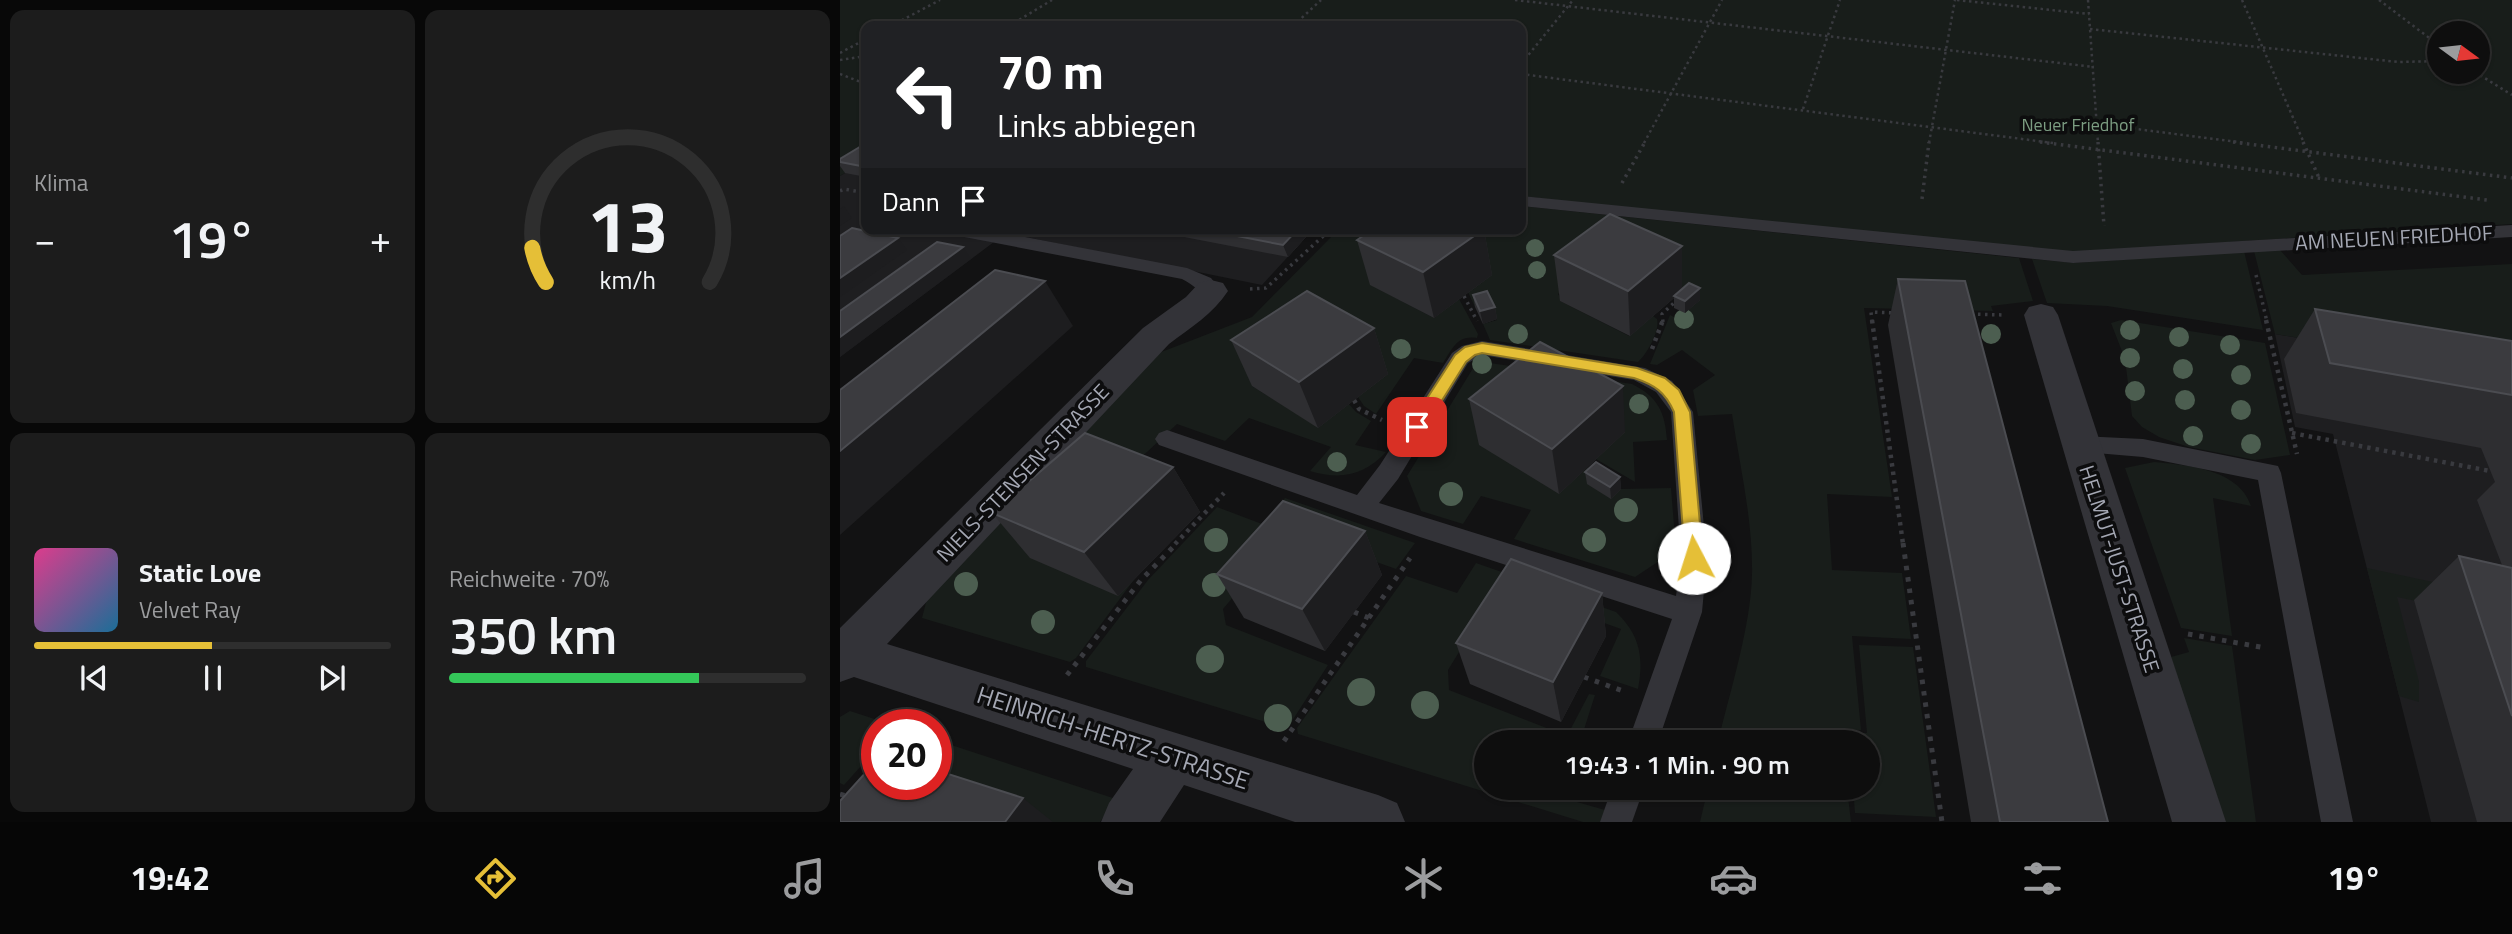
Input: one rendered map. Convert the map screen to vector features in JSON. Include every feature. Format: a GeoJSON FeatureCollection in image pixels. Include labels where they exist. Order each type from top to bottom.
{"type":"FeatureCollection","features":[{"type":"Feature","properties":{"kind":"street","name":"NIELS-STENSEN-STRASSE"},"geometry":{"type":"LineString","coordinates":[[844,657],[1156,336],[1198,305],[1211,291]]}},
{"type":"Feature","properties":{"kind":"street","name":"HELMUT-JUST-STRASSE"},"geometry":{"type":"LineString","coordinates":[[2041,315],[2199,822]]}},
{"type":"Feature","properties":{"kind":"street","name":"HEINRICH-HERTZ-STRASSE"},"geometry":{"type":"LineString","coordinates":[[844,657],[1035,713],[1378,822]]}},
{"type":"Feature","properties":{"kind":"street"},"geometry":{"type":"LineString","coordinates":[[1128,822],[1173,756]]}},
{"type":"Feature","properties":{"kind":"lane","name":"AM NEUEN FRIEDHOF"},"geometry":{"type":"LineString","coordinates":[[1526,202],[2073,257],[2512,231]]}},
{"type":"Feature","properties":{"kind":"lane"},"geometry":{"type":"LineString","coordinates":[[985,235],[1187,274],[1204,282],[1211,291]]}},
{"type":"Feature","properties":{"kind":"lane"},"geometry":{"type":"LineString","coordinates":[[1363,506],[1389,472],[1460,358],[1470,351],[1482,348],[1637,373],[1660,381],[1674,394],[1682,412],[1694,558],[1688,612],[1647,730]]}},
{"type":"Feature","properties":{"kind":"lane"},"geometry":{"type":"LineString","coordinates":[[1167,439],[1429,530],[1688,612]]}},
{"type":"Feature","properties":{"kind":"lane"},"geometry":{"type":"LineString","coordinates":[[2080,445],[2143,448],[2269,473],[2337,822]]}},
{"type":"Feature","properties":{"kind":"lane"},"geometry":{"type":"LineString","coordinates":[[1616,822],[1624,800]]}},
{"type":"Feature","properties":{"kind":"path"},"geometry":{"type":"LineString","coordinates":[[900,21],[940,0]]}},
{"type":"Feature","properties":{"kind":"path"},"geometry":{"type":"LineString","coordinates":[[1017,21],[1052,0]]}},
{"type":"Feature","properties":{"kind":"path"},"geometry":{"type":"LineString","coordinates":[[1298,21],[1321,0]]}},
{"type":"Feature","properties":{"kind":"path"},"geometry":{"type":"LineString","coordinates":[[1515,0],[2094,67]]}},
{"type":"Feature","properties":{"kind":"path"},"geometry":{"type":"LineString","coordinates":[[1526,58],[1573,0]]}},
{"type":"Feature","properties":{"kind":"path"},"geometry":{"type":"LineString","coordinates":[[1620,187],[1722,0]]}},
{"type":"Feature","properties":{"kind":"path"},"geometry":{"type":"LineString","coordinates":[[1803,109],[1840,0]]}},
{"type":"Feature","properties":{"kind":"path"},"geometry":{"type":"LineString","coordinates":[[1922,199],[1931,126],[1956,0],[2089,14]]}},
{"type":"Feature","properties":{"kind":"path"},"geometry":{"type":"LineString","coordinates":[[2088,0],[2106,250],[2109,255]]}},
{"type":"Feature","properties":{"kind":"path"},"geometry":{"type":"LineString","coordinates":[[2242,0],[2319,180]]}},
{"type":"Feature","properties":{"kind":"path"},"geometry":{"type":"LineString","coordinates":[[2379,0],[2427,36]]}},
{"type":"Feature","properties":{"kind":"path"},"geometry":{"type":"LineString","coordinates":[[2090,29],[2398,62],[2427,61]]}},
{"type":"Feature","properties":{"kind":"path"},"geometry":{"type":"LineString","coordinates":[[840,53],[861,42]]}},
{"type":"Feature","properties":{"kind":"path"},"geometry":{"type":"LineString","coordinates":[[840,60],[861,57]]}},
{"type":"Feature","properties":{"kind":"path"},"geometry":{"type":"LineString","coordinates":[[840,74],[861,82]]}},
{"type":"Feature","properties":{"kind":"path"},"geometry":{"type":"LineString","coordinates":[[1526,75],[2498,202]]}},
{"type":"Feature","properties":{"kind":"path"},"geometry":{"type":"LineString","coordinates":[[2490,81],[2512,95]]}},
{"type":"Feature","properties":{"kind":"path"},"geometry":{"type":"LineString","coordinates":[[2098,124],[2512,178]]}},
{"type":"Feature","properties":{"kind":"path"},"geometry":{"type":"LineString","coordinates":[[840,191],[844,189],[861,192]]}},
{"type":"Feature","properties":{"kind":"path"},"geometry":{"type":"LineString","coordinates":[[1211,291],[1266,288],[1324,235]]}},
{"type":"Feature","properties":{"kind":"path"},"geometry":{"type":"LineString","coordinates":[[1637,373],[1648,358],[1663,324],[1660,313],[1685,294]]}},
{"type":"Feature","properties":{"kind":"path"},"geometry":{"type":"LineString","coordinates":[[2263,304],[2298,461],[2269,473]]}},
{"type":"Feature","properties":{"kind":"path"},"geometry":{"type":"LineString","coordinates":[[1898,313],[1871,312],[1942,822]]}},
{"type":"Feature","properties":{"kind":"path"},"geometry":{"type":"LineString","coordinates":[[1965,314],[2041,315]]}},
{"type":"Feature","properties":{"kind":"path"},"geometry":{"type":"LineString","coordinates":[[2292,433],[2490,471]]}},
{"type":"Feature","properties":{"kind":"path"},"geometry":{"type":"LineString","coordinates":[[1035,713],[1162,553],[1249,467]]}},
{"type":"Feature","properties":{"kind":"path"},"geometry":{"type":"LineString","coordinates":[[1259,784],[1285,741],[1429,530]]}},
{"type":"Feature","properties":{"kind":"path"},"geometry":{"type":"LineString","coordinates":[[1354,612],[1369,618]]}},
{"type":"Feature","properties":{"kind":"path"},"geometry":{"type":"LineString","coordinates":[[2138,631],[2181,632],[2305,656]]}},
{"type":"Feature","properties":{"kind":"path"},"geometry":{"type":"LineString","coordinates":[[840,794],[853,799],[847,806]]}},
{"type":"Feature","properties":{"kind":"shaded area"},"geometry":{"type":"Polygon","coordinates":[[[861,163],[861,235],[1003,235],[840,357],[840,176],[861,163]]]}},
{"type":"Feature","properties":{"kind":"shaded area"},"geometry":{"type":"Polygon","coordinates":[[[1016,235],[1306,237],[1262,285],[1016,235]]]}},
{"type":"Feature","properties":{"kind":"shaded area"},"geometry":{"type":"Polygon","coordinates":[[[2275,334],[2512,373],[2512,822],[2431,822],[2333,434],[2295,427],[2275,334]]]}},
{"type":"Feature","properties":{"kind":"green space","name":"Neuer Friedhof"},"geometry":{"type":"Polygon","coordinates":[[[840,0],[2512,0],[2512,224],[2071,252],[1526,197],[1526,21],[861,21],[861,163],[840,176],[840,0]]]}},
{"type":"Feature","properties":{"kind":"green space"},"geometry":{"type":"Polygon","coordinates":[[[1526,207],[2019,258],[2033,301],[1991,306],[1993,311],[1864,308],[1892,497],[1827,494],[1832,570],[1902,573],[1911,639],[1852,636],[1861,730],[1721,730],[1744,637],[1752,574],[1748,514],[1732,414],[1698,416],[1693,390],[1715,375],[1682,350],[1657,365],[1650,364],[1670,315],[1678,319],[1699,300],[1600,260],[1558,294],[1560,301],[1629,336],[1653,316],[1657,319],[1657,330],[1652,342],[1638,362],[1490,340],[1483,324],[1497,320],[1489,304],[1475,307],[1468,292],[1492,274],[1372,276],[1371,285],[1434,318],[1459,299],[1478,334],[1477,338],[1460,341],[1443,363],[1414,358],[1376,414],[1364,406],[1358,397],[1252,386],[1318,427],[1349,404],[1371,421],[1355,445],[1386,452],[1369,466],[1351,474],[1331,475],[1310,471],[1331,447],[1249,418],[1225,441],[1177,424],[1118,479],[1136,577],[1076,658],[1070,662],[922,618],[929,591],[1151,356],[1252,317],[1333,235],[1526,235],[1526,207]]]}},
{"type":"Feature","properties":{"kind":"green space"},"geometry":{"type":"Polygon","coordinates":[[[2280,250],[2302,275],[2512,264],[2512,373],[2275,334],[2254,251],[2280,250]]]}},
{"type":"Feature","properties":{"kind":"green space"},"geometry":{"type":"Polygon","coordinates":[[[2244,251],[2263,330],[2107,306],[2047,303],[2032,259],[2075,263],[2244,251]]]}},
{"type":"Feature","properties":{"kind":"green space"},"geometry":{"type":"Polygon","coordinates":[[[2121,320],[2265,343],[2290,455],[2255,460],[2189,447],[2159,437],[2142,427],[2132,416],[2125,359],[2111,323],[2121,320]]]}},
{"type":"Feature","properties":{"kind":"green space"},"geometry":{"type":"Polygon","coordinates":[[[1483,362],[1632,384],[1648,394],[1662,413],[1667,440],[1633,442],[1635,482],[1596,459],[1558,494],[1587,468],[1621,489],[1671,488],[1676,550],[1635,577],[1514,539],[1531,510],[1481,496],[1463,524],[1421,511],[1407,476],[1475,365],[1483,362]]]}},
{"type":"Feature","properties":{"kind":"green space"},"geometry":{"type":"Polygon","coordinates":[[[2154,462],[2196,467],[2224,477],[2245,494],[2251,506],[2213,498],[2232,636],[2181,628],[2125,468],[2154,462]]]}},
{"type":"Feature","properties":{"kind":"green space"},"geometry":{"type":"Polygon","coordinates":[[[1285,498],[1415,543],[1396,569],[1298,534],[1284,537],[1223,609],[1226,625],[1328,665],[1292,721],[1282,727],[1086,667],[1086,661],[1148,580],[1217,507],[1262,524],[1285,498]]]}},
{"type":"Feature","properties":{"kind":"green space"},"geometry":{"type":"Polygon","coordinates":[[[1476,563],[1616,612],[1630,629],[1638,647],[1638,689],[1600,676],[1621,629],[1509,589],[1494,595],[1448,670],[1449,690],[1552,730],[1474,730],[1474,788],[1298,734],[1297,728],[1406,576],[1457,593],[1476,563]]]}},
{"type":"Feature","properties":{"kind":"green space"},"geometry":{"type":"Polygon","coordinates":[[[2367,568],[2447,585],[2455,609],[2397,597],[2419,682],[2419,702],[2399,696],[2367,568]]]}},
{"type":"Feature","properties":{"kind":"green space"},"geometry":{"type":"Polygon","coordinates":[[[2184,638],[2232,646],[2256,822],[2223,822],[2171,657],[2189,652],[2184,638]]]}},
{"type":"Feature","properties":{"kind":"green space"},"geometry":{"type":"Polygon","coordinates":[[[1859,645],[1913,647],[1936,817],[1855,813],[1854,800],[1880,800],[1880,730],[1867,730],[1859,645]]]}},
{"type":"Feature","properties":{"kind":"green space"},"geometry":{"type":"Polygon","coordinates":[[[1589,694],[1595,695],[1584,730],[1570,730],[1589,694]]]}},
{"type":"Feature","properties":{"kind":"green space"},"geometry":{"type":"Polygon","coordinates":[[[850,711],[861,715],[861,766],[844,785],[840,783],[840,717],[850,711]]]}},
{"type":"Feature","properties":{"kind":"green space"},"geometry":{"type":"Polygon","coordinates":[[[952,745],[1116,799],[1100,822],[848,822],[899,800],[952,800],[952,745]]]}},
{"type":"Feature","properties":{"kind":"green space"},"geometry":{"type":"Polygon","coordinates":[[[1512,800],[1570,800],[1605,810],[1601,822],[1583,822],[1512,800]]]}},
{"type":"Feature","properties":{"kind":"green space"},"geometry":{"type":"Polygon","coordinates":[[[1705,800],[1848,800],[1851,822],[1700,822],[1705,800]]]}},
{"type":"Feature","properties":{"kind":"building"},"geometry":{"type":"Polygon","coordinates":[[[861,146],[861,166],[840,162],[840,159],[861,146]]]}},
{"type":"Feature","properties":{"kind":"building"},"geometry":{"type":"Polygon","coordinates":[[[1610,214],[1682,246],[1628,291],[1554,255],[1610,214]]]}},
{"type":"Feature","properties":{"kind":"building"},"geometry":{"type":"Polygon","coordinates":[[[852,228],[861,230],[861,235],[898,238],[840,278],[840,236],[852,228]]]}},
{"type":"Feature","properties":{"kind":"building"},"geometry":{"type":"Polygon","coordinates":[[[1232,235],[1292,235],[1283,245],[1232,235]]]}},
{"type":"Feature","properties":{"kind":"building"},"geometry":{"type":"Polygon","coordinates":[[[1364,235],[1475,235],[1423,272],[1357,240],[1364,235]]]}},
{"type":"Feature","properties":{"kind":"building"},"geometry":{"type":"Polygon","coordinates":[[[937,242],[963,247],[840,337],[840,311],[937,242]]]}},
{"type":"Feature","properties":{"kind":"building"},"geometry":{"type":"Polygon","coordinates":[[[995,270],[1045,281],[840,451],[840,390],[995,270]]]}},
{"type":"Feature","properties":{"kind":"building"},"geometry":{"type":"Polygon","coordinates":[[[1898,279],[1965,281],[2108,822],[2000,822],[1898,279]]]}},
{"type":"Feature","properties":{"kind":"building"},"geometry":{"type":"Polygon","coordinates":[[[1689,283],[1700,288],[1685,301],[1674,296],[1689,283]]]}},
{"type":"Feature","properties":{"kind":"building"},"geometry":{"type":"Polygon","coordinates":[[[1307,291],[1374,328],[1299,382],[1231,340],[1307,291]]]}},
{"type":"Feature","properties":{"kind":"building"},"geometry":{"type":"Polygon","coordinates":[[[1487,291],[1495,307],[1480,311],[1473,295],[1487,291]]]}},
{"type":"Feature","properties":{"kind":"building"},"geometry":{"type":"Polygon","coordinates":[[[2315,309],[2512,341],[2512,395],[2330,363],[2315,309]]]}},
{"type":"Feature","properties":{"kind":"building"},"geometry":{"type":"Polygon","coordinates":[[[1540,342],[1623,386],[1552,449],[1469,399],[1540,342]]]}},
{"type":"Feature","properties":{"kind":"building"},"geometry":{"type":"Polygon","coordinates":[[[1085,433],[1173,467],[1084,552],[992,513],[1085,433]]]}},
{"type":"Feature","properties":{"kind":"building"},"geometry":{"type":"Polygon","coordinates":[[[1596,462],[1620,477],[1610,487],[1585,472],[1596,462]]]}},
{"type":"Feature","properties":{"kind":"building"},"geometry":{"type":"Polygon","coordinates":[[[1283,501],[1365,531],[1302,609],[1217,574],[1283,501]]]}},
{"type":"Feature","properties":{"kind":"building"},"geometry":{"type":"Polygon","coordinates":[[[2459,556],[2512,568],[2512,716],[2459,556]]]}},
{"type":"Feature","properties":{"kind":"building"},"geometry":{"type":"Polygon","coordinates":[[[1511,559],[1602,593],[1553,682],[1456,643],[1511,559]]]}},
{"type":"Feature","properties":{"kind":"building"},"geometry":{"type":"Polygon","coordinates":[[[952,775],[1023,798],[1005,822],[840,822],[840,801],[861,778],[861,800],[952,800],[952,775]]]}},
{"type":"Feature","properties":{"kind":"route"},"geometry":{"type":"LineString","coordinates":[[1417,427],[1460,358],[1470,351],[1482,348],[1637,373],[1660,381],[1674,394],[1682,412],[1694,558]]}}]}
